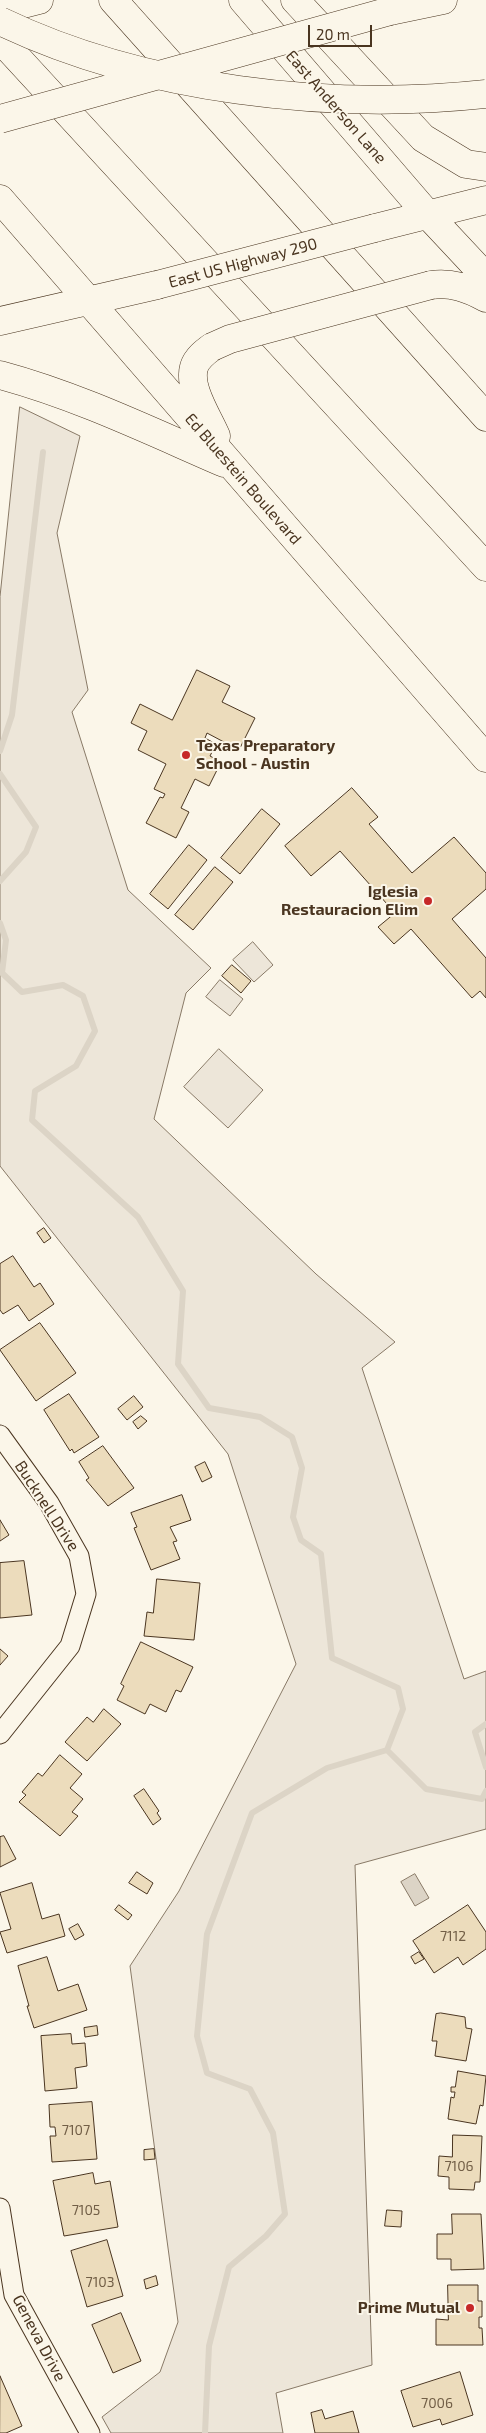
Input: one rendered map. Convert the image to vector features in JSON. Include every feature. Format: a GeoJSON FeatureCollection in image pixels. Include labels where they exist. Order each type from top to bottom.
{"type":"FeatureCollection","features":[{"type":"Feature","properties":{"kind":"main road"},"geometry":{"type":"LineString","coordinates":[[0,10],[39,0]]}},
{"type":"Feature","properties":{"kind":"main road"},"geometry":{"type":"LineString","coordinates":[[113,0],[486,417]]}},
{"type":"Feature","properties":{"kind":"main road","name":"East Anderson Lane"},"geometry":{"type":"LineString","coordinates":[[243,0],[428,215]]}},
{"type":"Feature","properties":{"kind":"main road"},"geometry":{"type":"LineString","coordinates":[[295,0],[423,138],[466,164],[486,166]]}},
{"type":"Feature","properties":{"kind":"main road"},"geometry":{"type":"LineString","coordinates":[[0,119],[390,11],[442,0]]}},
{"type":"Feature","properties":{"kind":"main road"},"geometry":{"type":"LineString","coordinates":[[0,21],[76,52],[208,85],[305,97],[378,100],[452,98],[486,94]]}},
{"type":"Feature","properties":{"kind":"main road"},"geometry":{"type":"LineString","coordinates":[[0,39],[486,567]]}},
{"type":"Feature","properties":{"kind":"main road","name":"Ed Bluestein Boulevard"},"geometry":{"type":"LineString","coordinates":[[0,199],[229,465],[272,510],[356,610],[486,758]]}},
{"type":"Feature","properties":{"kind":"main road","name":"East US Highway 290"},"geometry":{"type":"LineString","coordinates":[[0,322],[157,286],[486,200]]}},
{"type":"Feature","properties":{"kind":"main road"},"geometry":{"type":"LineString","coordinates":[[428,215],[486,277]]}},
{"type":"Feature","properties":{"kind":"main road"},"geometry":{"type":"LineString","coordinates":[[229,465],[195,389],[193,375],[199,358],[212,347],[230,339],[431,284],[445,283],[458,286],[486,298]]}},
{"type":"Feature","properties":{"kind":"main road"},"geometry":{"type":"LineString","coordinates":[[0,375],[50,389],[88,403],[229,465]]}},
{"type":"Feature","properties":{"kind":"street","name":"Bucknell Drive"},"geometry":{"type":"LineString","coordinates":[[0,1435],[49,1503],[79,1556],[86,1594],[70,1646],[0,1734]]}},
{"type":"Feature","properties":{"kind":"street","name":"Geneva Drive"},"geometry":{"type":"LineString","coordinates":[[0,2208],[7,2297],[90,2433]]}},
{"type":"Feature","properties":{"kind":"shaded area"},"geometry":{"type":"Polygon","coordinates":[[[20,407],[80,436],[57,533],[88,690],[72,712],[128,890],[211,968],[186,993],[154,1119],[316,1274],[395,1342],[362,1368],[464,1679],[486,1671],[486,1829],[355,1865],[372,2365],[276,2393],[283,2433],[111,2433],[102,2417],[160,2372],[178,2322],[130,1966],[179,1891],[296,1664],[228,1454],[0,1166],[0,597],[20,407]]]}},
{"type":"Feature","properties":{"kind":"shaded area"},"geometry":{"type":"Polygon","coordinates":[[[253,942],[273,965],[254,982],[233,960],[253,942]]]}},
{"type":"Feature","properties":{"kind":"shaded area"},"geometry":{"type":"Polygon","coordinates":[[[220,980],[243,999],[230,1016],[206,997],[220,980]]]}},
{"type":"Feature","properties":{"kind":"shaded area"},"geometry":{"type":"Polygon","coordinates":[[[219,1049],[263,1090],[228,1128],[184,1087],[219,1049]]]}},
{"type":"Feature","properties":{"kind":"shaded area"},"geometry":{"type":"Polygon","coordinates":[[[415,1874],[429,1898],[415,1906],[401,1882],[415,1874]]]}},
{"type":"Feature","properties":{"kind":"building"},"geometry":{"type":"Polygon","coordinates":[[[197,670],[230,686],[222,702],[255,718],[239,750],[207,733],[205,738],[216,744],[210,756],[221,762],[209,786],[195,779],[181,808],[189,812],[176,838],[146,823],[160,797],[163,798],[165,794],[154,789],[166,764],[138,750],[147,731],[131,723],[140,704],[172,720],[197,670]]]}},
{"type":"Feature","properties":{"kind":"building","name":"Iglesia Restauracion Elim"},"geometry":{"type":"Polygon","coordinates":[[[352,788],[378,817],[369,824],[412,873],[454,837],[486,873],[486,889],[452,919],[486,958],[486,998],[480,991],[472,998],[411,929],[394,944],[378,927],[395,913],[340,851],[311,876],[285,846],[352,788]]]}},
{"type":"Feature","properties":{"kind":"building"},"geometry":{"type":"Polygon","coordinates":[[[262,809],[280,824],[240,874],[221,858],[262,809]]]}},
{"type":"Feature","properties":{"kind":"building"},"geometry":{"type":"Polygon","coordinates":[[[189,845],[207,860],[168,909],[150,894],[189,845]]]}},
{"type":"Feature","properties":{"kind":"building"},"geometry":{"type":"Polygon","coordinates":[[[215,867],[233,882],[193,930],[175,915],[215,867]]]}},
{"type":"Feature","properties":{"kind":"building"},"geometry":{"type":"Polygon","coordinates":[[[232,965],[251,981],[241,993],[222,976],[232,965]]]}},
{"type":"Feature","properties":{"kind":"building"},"geometry":{"type":"Polygon","coordinates":[[[44,1228],[51,1238],[44,1243],[37,1233],[44,1228]]]}},
{"type":"Feature","properties":{"kind":"building"},"geometry":{"type":"Polygon","coordinates":[[[13,1256],[34,1287],[40,1283],[54,1304],[29,1321],[18,1305],[3,1314],[0,1310],[0,1264],[13,1256]]]}},
{"type":"Feature","properties":{"kind":"building"},"geometry":{"type":"Polygon","coordinates":[[[40,1323],[76,1373],[36,1401],[0,1350],[40,1323]]]}},
{"type":"Feature","properties":{"kind":"building"},"geometry":{"type":"Polygon","coordinates":[[[69,1394],[99,1437],[74,1453],[72,1449],[70,1451],[44,1410],[69,1394]]]}},
{"type":"Feature","properties":{"kind":"building"},"geometry":{"type":"Polygon","coordinates":[[[134,1396],[143,1407],[127,1420],[118,1409],[134,1396]]]}},
{"type":"Feature","properties":{"kind":"building"},"geometry":{"type":"Polygon","coordinates":[[[141,1416],[147,1421],[138,1429],[133,1422],[141,1416]]]}},
{"type":"Feature","properties":{"kind":"building"},"geometry":{"type":"Polygon","coordinates":[[[103,1446],[134,1488],[108,1506],[86,1480],[89,1478],[79,1462],[103,1446]]]}},
{"type":"Feature","properties":{"kind":"building"},"geometry":{"type":"Polygon","coordinates":[[[205,1462],[212,1477],[202,1482],[195,1467],[205,1462]]]}},
{"type":"Feature","properties":{"kind":"building"},"geometry":{"type":"Polygon","coordinates":[[[182,1495],[191,1520],[170,1527],[177,1541],[173,1542],[180,1559],[151,1570],[134,1528],[137,1527],[131,1513],[182,1495]]]}},
{"type":"Feature","properties":{"kind":"building"},"geometry":{"type":"Polygon","coordinates":[[[0,1520],[9,1535],[0,1541],[0,1520]]]}},
{"type":"Feature","properties":{"kind":"building"},"geometry":{"type":"Polygon","coordinates":[[[24,1561],[32,1615],[0,1618],[0,1563],[24,1561]]]}},
{"type":"Feature","properties":{"kind":"building"},"geometry":{"type":"Polygon","coordinates":[[[157,1579],[200,1583],[194,1640],[144,1636],[147,1612],[153,1613],[157,1579]]]}},
{"type":"Feature","properties":{"kind":"building"},"geometry":{"type":"Polygon","coordinates":[[[141,1642],[193,1667],[181,1692],[176,1690],[166,1712],[150,1704],[145,1714],[117,1700],[124,1686],[121,1684],[141,1642]]]}},
{"type":"Feature","properties":{"kind":"building"},"geometry":{"type":"Polygon","coordinates":[[[0,1649],[8,1656],[0,1665],[0,1649]]]}},
{"type":"Feature","properties":{"kind":"building"},"geometry":{"type":"Polygon","coordinates":[[[104,1709],[121,1724],[87,1761],[65,1742],[87,1717],[93,1722],[104,1709]]]}},
{"type":"Feature","properties":{"kind":"building"},"geometry":{"type":"Polygon","coordinates":[[[60,1755],[82,1774],[70,1788],[83,1799],[72,1812],[78,1816],[60,1836],[19,1802],[26,1795],[22,1792],[38,1773],[42,1776],[60,1755]]]}},
{"type":"Feature","properties":{"kind":"building"},"geometry":{"type":"Polygon","coordinates":[[[144,1789],[159,1811],[157,1813],[161,1819],[153,1825],[134,1796],[144,1789]]]}},
{"type":"Feature","properties":{"kind":"building"},"geometry":{"type":"Polygon","coordinates":[[[4,1836],[16,1859],[0,1867],[0,1837],[4,1836]]]}},
{"type":"Feature","properties":{"kind":"building"},"geometry":{"type":"Polygon","coordinates":[[[137,1872],[153,1883],[147,1894],[129,1883],[137,1872]]]}},
{"type":"Feature","properties":{"kind":"building"},"geometry":{"type":"Polygon","coordinates":[[[32,1883],[42,1919],[59,1914],[65,1936],[7,1953],[0,1932],[11,1929],[0,1893],[32,1883]]]}},
{"type":"Feature","properties":{"kind":"building"},"geometry":{"type":"Polygon","coordinates":[[[119,1905],[132,1915],[128,1920],[115,1910],[119,1905]]]}},
{"type":"Feature","properties":{"kind":"building"},"geometry":{"type":"Polygon","coordinates":[[[468,1905],[486,1932],[486,1949],[463,1965],[458,1957],[434,1973],[413,1941],[468,1905]]]}},
{"type":"Feature","properties":{"kind":"building"},"geometry":{"type":"Polygon","coordinates":[[[78,1924],[84,1935],[75,1940],[69,1929],[78,1924]]]}},
{"type":"Feature","properties":{"kind":"building"},"geometry":{"type":"Polygon","coordinates":[[[419,1952],[424,1959],[415,1964],[411,1957],[419,1952]]]}},
{"type":"Feature","properties":{"kind":"building"},"geometry":{"type":"Polygon","coordinates":[[[47,1957],[58,1991],[78,1984],[87,2010],[34,2028],[18,1966],[47,1957]]]}},
{"type":"Feature","properties":{"kind":"building"},"geometry":{"type":"Polygon","coordinates":[[[441,2013],[465,2017],[466,2028],[472,2029],[466,2061],[435,2056],[437,2041],[432,2041],[436,2014],[441,2013]]]}},
{"type":"Feature","properties":{"kind":"building"},"geometry":{"type":"Polygon","coordinates":[[[97,2026],[98,2035],[85,2037],[84,2028],[97,2026]]]}},
{"type":"Feature","properties":{"kind":"building"},"geometry":{"type":"Polygon","coordinates":[[[71,2034],[72,2044],[85,2043],[87,2066],[75,2068],[77,2088],[45,2091],[41,2036],[71,2034]]]}},
{"type":"Feature","properties":{"kind":"building"},"geometry":{"type":"Polygon","coordinates":[[[458,2071],[486,2076],[483,2106],[480,2105],[476,2124],[448,2119],[451,2097],[454,2098],[455,2092],[451,2092],[451,2087],[455,2087],[458,2071]]]}},
{"type":"Feature","properties":{"kind":"building"},"geometry":{"type":"Polygon","coordinates":[[[92,2102],[97,2159],[52,2162],[50,2136],[56,2136],[55,2127],[50,2127],[49,2105],[92,2102]]]}},
{"type":"Feature","properties":{"kind":"building"},"geometry":{"type":"Polygon","coordinates":[[[453,2135],[482,2136],[480,2182],[475,2182],[474,2190],[449,2189],[449,2177],[438,2176],[439,2156],[452,2157],[453,2135]]]}},
{"type":"Feature","properties":{"kind":"building"},"geometry":{"type":"Polygon","coordinates":[[[154,2149],[155,2159],[144,2160],[144,2150],[154,2149]]]}},
{"type":"Feature","properties":{"kind":"building"},"geometry":{"type":"Polygon","coordinates":[[[93,2173],[95,2184],[110,2181],[118,2227],[64,2236],[53,2181],[93,2173]]]}},
{"type":"Feature","properties":{"kind":"building"},"geometry":{"type":"Polygon","coordinates":[[[387,2210],[402,2211],[401,2227],[385,2226],[387,2210]]]}},
{"type":"Feature","properties":{"kind":"building"},"geometry":{"type":"Polygon","coordinates":[[[452,2214],[481,2214],[484,2269],[451,2270],[451,2259],[437,2259],[437,2234],[452,2234],[452,2214]]]}},
{"type":"Feature","properties":{"kind":"building"},"geometry":{"type":"Polygon","coordinates":[[[107,2240],[123,2296],[87,2307],[71,2251],[107,2240]]]}},
{"type":"Feature","properties":{"kind":"building"},"geometry":{"type":"Polygon","coordinates":[[[156,2276],[158,2285],[146,2289],[144,2280],[156,2276]]]}},
{"type":"Feature","properties":{"kind":"building"},"geometry":{"type":"Polygon","coordinates":[[[448,2285],[478,2285],[478,2301],[482,2301],[482,2317],[479,2317],[479,2328],[482,2328],[483,2345],[436,2345],[436,2319],[448,2320],[448,2285]]]}},
{"type":"Feature","properties":{"kind":"building"},"geometry":{"type":"Polygon","coordinates":[[[121,2313],[141,2361],[113,2373],[92,2325],[121,2313]]]}},
{"type":"Feature","properties":{"kind":"building"},"geometry":{"type":"Polygon","coordinates":[[[460,2372],[473,2415],[442,2425],[440,2419],[413,2427],[401,2391],[460,2372]]]}},
{"type":"Feature","properties":{"kind":"building"},"geometry":{"type":"Polygon","coordinates":[[[0,2376],[22,2426],[6,2433],[0,2433],[0,2376]]]}},
{"type":"Feature","properties":{"kind":"building"},"geometry":{"type":"Polygon","coordinates":[[[322,2410],[325,2419],[353,2411],[359,2433],[315,2433],[311,2413],[322,2410]]]}},
{"type":"Feature","properties":{"kind":"waterway"},"geometry":{"type":"LineString","coordinates":[[0,751],[12,715],[43,452]]}},
{"type":"Feature","properties":{"kind":"waterway"},"geometry":{"type":"LineString","coordinates":[[0,774],[36,827],[26,852],[0,881]]}},
{"type":"Feature","properties":{"kind":"waterway"},"geometry":{"type":"LineString","coordinates":[[0,923],[6,940],[2,973],[22,992],[63,985],[83,996],[95,1031],[76,1066],[35,1091],[32,1120],[138,1217],[183,1291],[178,1364],[209,1408],[260,1417],[292,1437],[302,1468],[293,1517],[301,1540],[321,1554],[332,1658],[398,1688],[403,1709],[387,1750]]}},
{"type":"Feature","properties":{"kind":"waterway"},"geometry":{"type":"LineString","coordinates":[[486,1724],[475,1732],[486,1767]]}},
{"type":"Feature","properties":{"kind":"waterway"},"geometry":{"type":"LineString","coordinates":[[205,2433],[209,2346],[229,2267],[266,2236],[285,2214],[273,2133],[250,2089],[207,2073],[197,2036],[207,1934],[252,1813],[327,1768],[387,1750],[426,1789],[482,1799],[486,1791]]}},
{"type":"Feature","properties":{"kind":"place","name":"Texas Preparatory School - Austin"},"geometry":{"type":"Point","coordinates":[186,755]}},
{"type":"Feature","properties":{"kind":"place","name":"Iglesia Restauracion Elim"},"geometry":{"type":"Point","coordinates":[428,901]}},
{"type":"Feature","properties":{"kind":"place","name":"Prime Mutual"},"geometry":{"type":"Point","coordinates":[470,2308]}}]}
